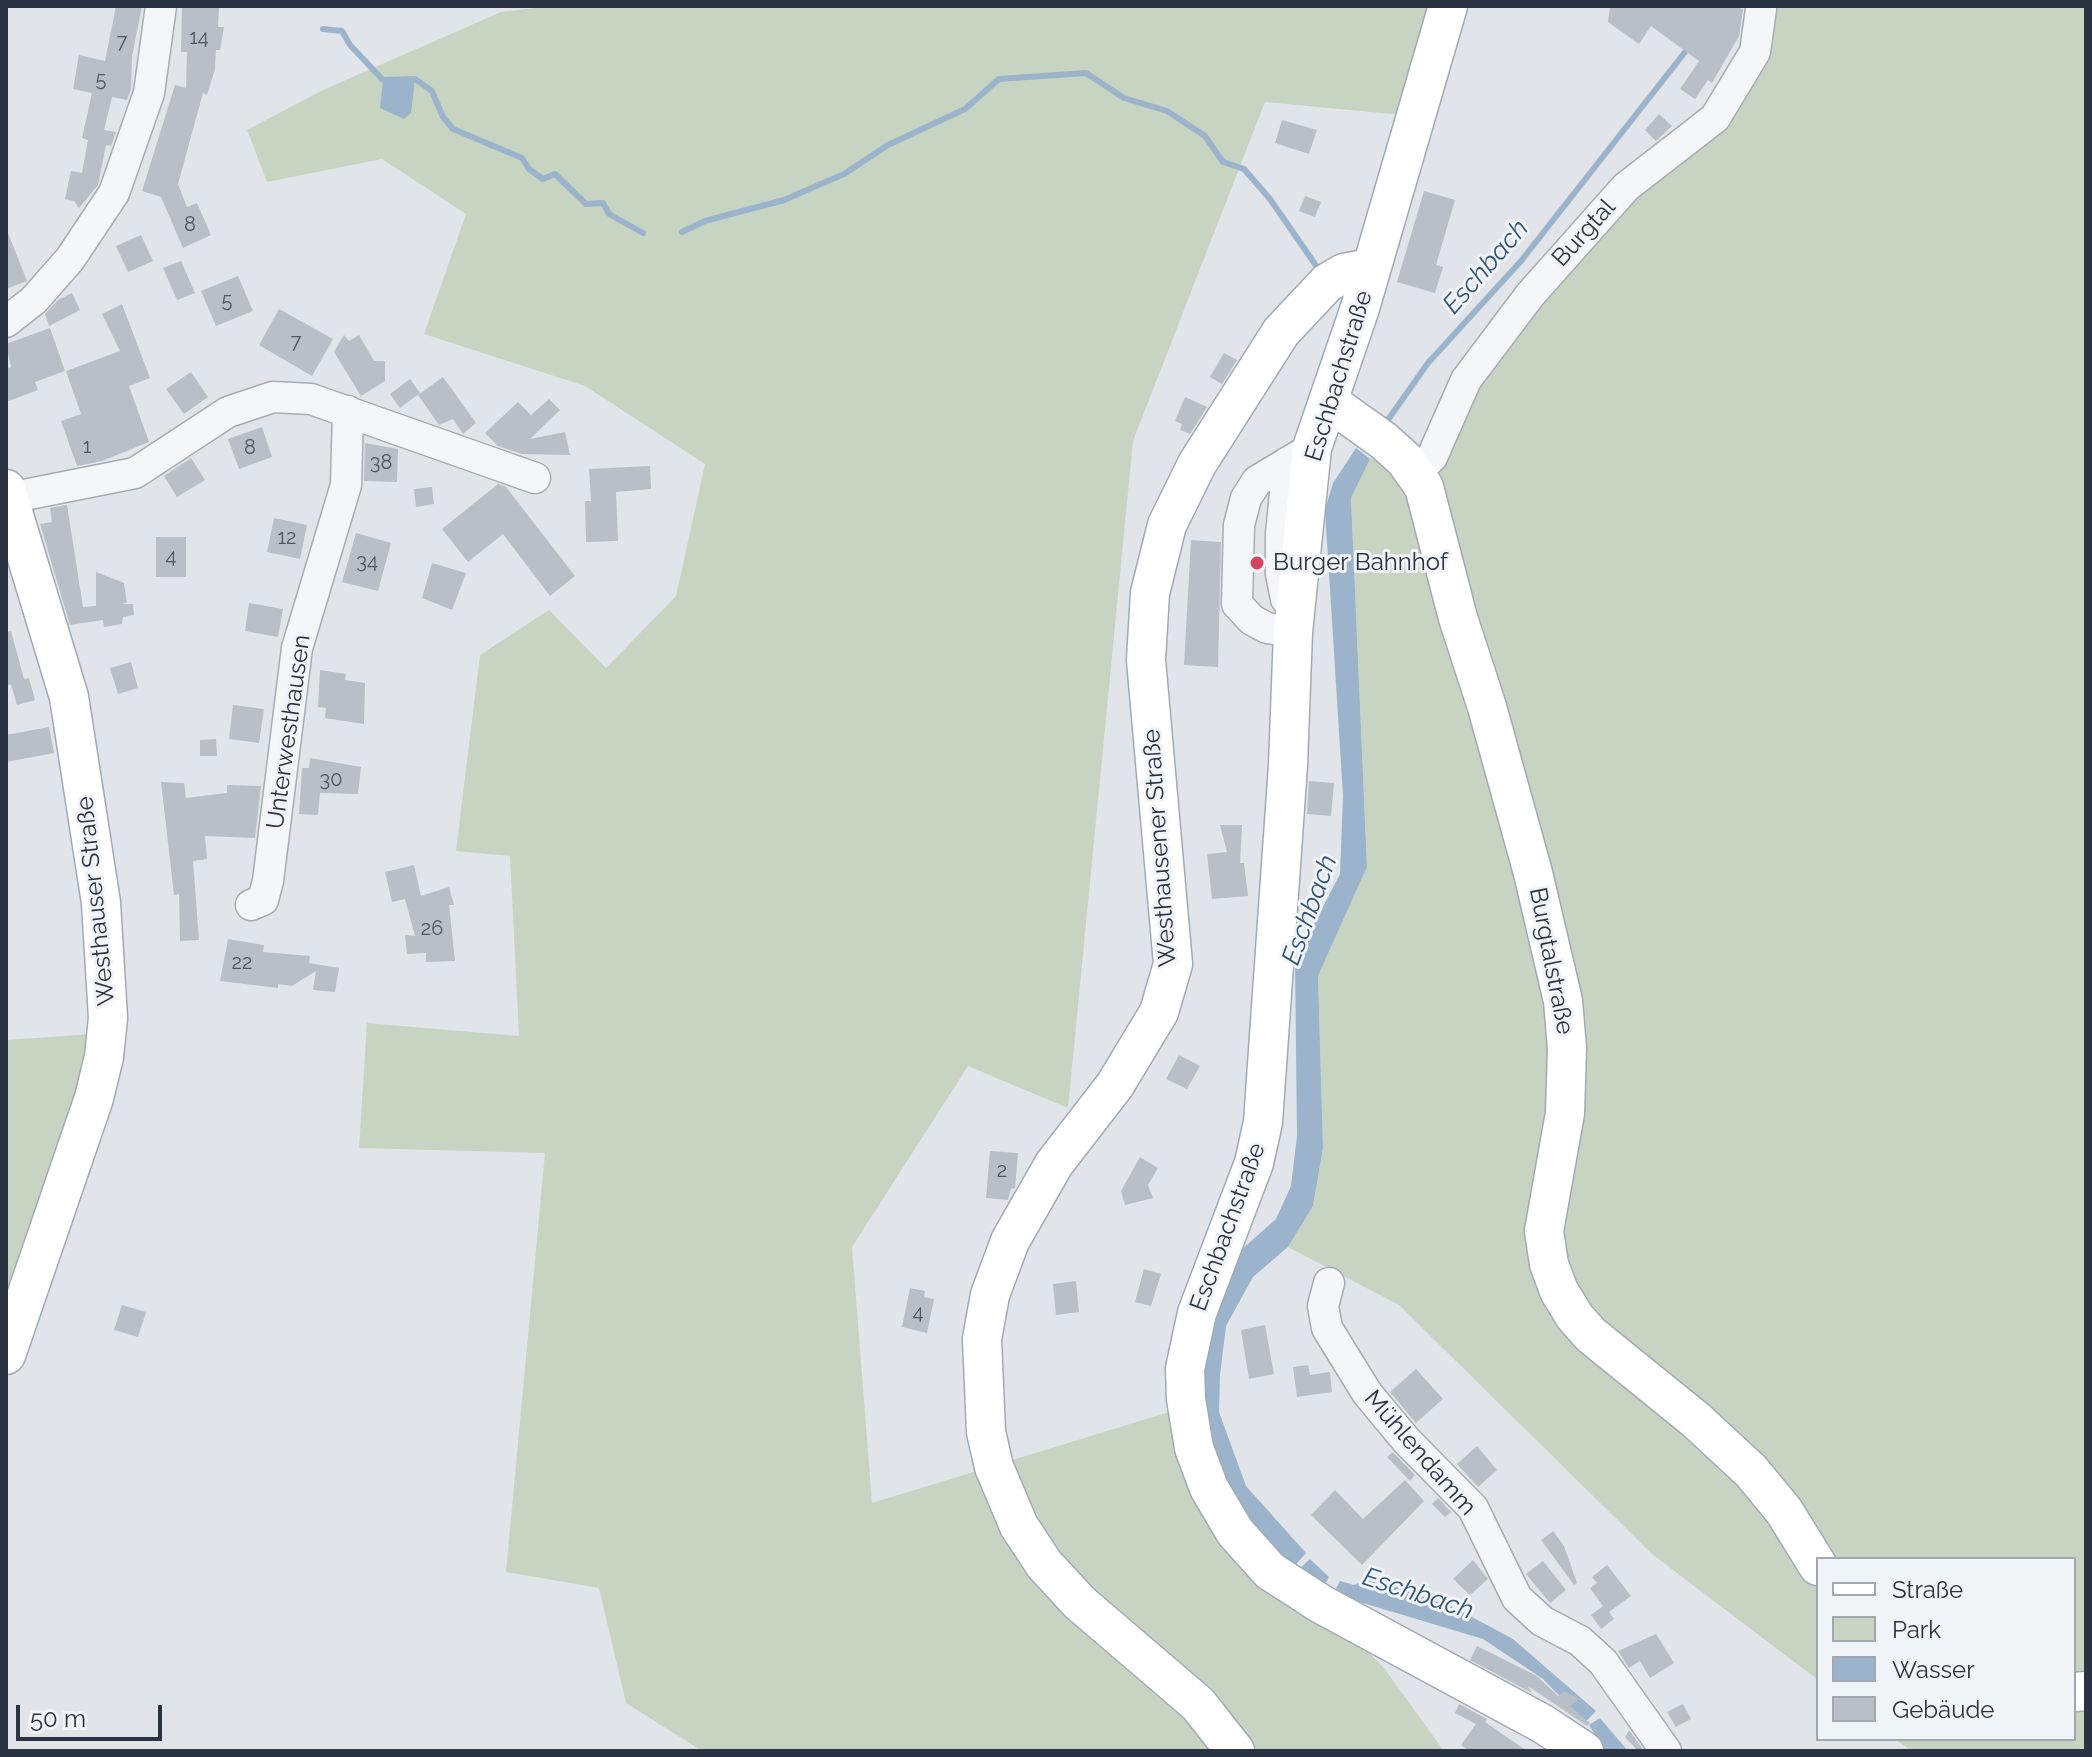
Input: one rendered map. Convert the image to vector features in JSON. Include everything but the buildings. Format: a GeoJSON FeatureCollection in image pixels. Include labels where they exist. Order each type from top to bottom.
{"type":"FeatureCollection","features":[{"type":"Feature","properties":{"kind":"main road"},"geometry":{"type":"LineString","coordinates":[[1371,268],[1448,6]]}},
{"type":"Feature","properties":{"kind":"main road","name":"Eschbachstraße"},"geometry":{"type":"LineString","coordinates":[[1371,268],[1328,401],[1300,455],[1288,765],[1263,1122],[1254,1163],[1191,1333],[1186,1399],[1194,1448],[1203,1476],[1230,1524],[1257,1558],[1283,1582],[1543,1724],[1584,1751]]}},
{"type":"Feature","properties":{"kind":"main road","name":"Westhausener Straße"},"geometry":{"type":"LineString","coordinates":[[1235,1751],[1198,1704],[1080,1603],[1044,1564],[1019,1526],[994,1467],[986,1432],[982,1339],[990,1295],[1010,1241],[1054,1164],[1115,1085],[1159,1012],[1173,964],[1146,660],[1150,593],[1167,525],[1197,464],[1281,332],[1327,283],[1344,273],[1371,268]]}},
{"type":"Feature","properties":{"kind":"main road","name":"Burgtalstraße"},"geometry":{"type":"LineString","coordinates":[[1328,401],[1377,434],[1416,473],[1427,496],[1458,618],[1533,873],[1563,1001],[1568,1057],[1566,1101],[1544,1231],[1555,1282],[1569,1309],[1591,1335],[1696,1420],[1751,1471],[1784,1511],[1816,1563]]}},
{"type":"Feature","properties":{"kind":"main road","name":"Westhauser Straße"},"geometry":{"type":"LineString","coordinates":[[6,1355],[94,1098],[104,1057],[108,1018],[101,903],[69,697],[8,494]]}},
{"type":"Feature","properties":{"kind":"street"},"geometry":{"type":"LineString","coordinates":[[6,322],[34,300],[70,259],[114,193],[149,93],[161,6]]}},
{"type":"Feature","properties":{"kind":"street","name":"Burgtal"},"geometry":{"type":"LineString","coordinates":[[1416,473],[1432,457],[1459,393],[1482,355],[1574,242],[1648,166],[1692,139],[1715,118],[1755,52],[1761,9]]}},
{"type":"Feature","properties":{"kind":"street"},"geometry":{"type":"LineString","coordinates":[[8,494],[135,473],[228,412],[273,397],[311,399],[535,478]]}},
{"type":"Feature","properties":{"kind":"street","name":"Unterwesthausen"},"geometry":{"type":"LineString","coordinates":[[251,905],[263,900],[268,881],[297,648],[346,485],[348,411]]}},
{"type":"Feature","properties":{"kind":"street"},"geometry":{"type":"LineString","coordinates":[[1246,498],[1293,632],[1267,628],[1252,620],[1237,604],[1239,525],[1246,498],[1257,481],[1300,455]]}},
{"type":"Feature","properties":{"kind":"street","name":"Mühlendamm"},"geometry":{"type":"LineString","coordinates":[[1329,1283],[1323,1306],[1327,1328],[1367,1393],[1406,1440],[1473,1508],[1517,1598],[1542,1621],[1580,1641],[1597,1655],[1666,1751]]}},
{"type":"Feature","properties":{"kind":"green space"},"geometry":{"type":"Polygon","coordinates":[[[554,6],[1437,6],[1403,115],[1265,102],[1133,441],[1068,1108],[968,1066],[852,1247],[872,1503],[1179,1409],[1186,1462],[1384,1668],[1444,1751],[702,1751],[626,1703],[599,1588],[506,1572],[545,1153],[359,1148],[367,1023],[519,1036],[510,856],[456,851],[480,655],[549,610],[606,668],[676,596],[705,464],[585,386],[424,334],[466,214],[382,159],[267,182],[247,130],[323,90],[501,12],[554,6]]]}},
{"type":"Feature","properties":{"kind":"green space"},"geometry":{"type":"Polygon","coordinates":[[[1761,6],[2086,6],[2086,1751],[1911,1751],[1898,1741],[2076,1741],[2076,1557],[1816,1557],[1816,1678],[1652,1554],[1399,1305],[1288,1247],[1313,1206],[1323,1148],[1318,976],[1367,867],[1351,498],[1370,459],[1384,441],[1415,472],[1626,187],[1707,127],[1761,6]]]}},
{"type":"Feature","properties":{"kind":"green space"},"geometry":{"type":"Polygon","coordinates":[[[92,1034],[77,1105],[6,1301],[6,1040],[92,1034]]]}},
{"type":"Feature","properties":{"kind":"water"},"geometry":{"type":"Polygon","coordinates":[[[415,79],[411,113],[404,119],[380,108],[383,80],[415,79]]]}},
{"type":"Feature","properties":{"kind":"water"},"geometry":{"type":"Polygon","coordinates":[[[1356,448],[1370,459],[1351,498],[1367,867],[1318,976],[1323,1148],[1313,1206],[1288,1247],[1253,1277],[1226,1326],[1220,1375],[1219,1412],[1246,1486],[1306,1553],[1291,1570],[1252,1528],[1227,1491],[1203,1419],[1202,1352],[1240,1251],[1276,1219],[1291,1186],[1297,1136],[1295,961],[1340,874],[1343,796],[1325,510],[1333,483],[1356,448]]]}},
{"type":"Feature","properties":{"kind":"water"},"geometry":{"type":"Polygon","coordinates":[[[1310,1559],[1329,1577],[1323,1589],[1296,1572],[1310,1559]]]}},
{"type":"Feature","properties":{"kind":"water"},"geometry":{"type":"Polygon","coordinates":[[[1371,1578],[1457,1609],[1513,1639],[1596,1711],[1585,1722],[1543,1679],[1483,1639],[1333,1594],[1340,1581],[1354,1585],[1371,1578]]]}},
{"type":"Feature","properties":{"kind":"water"},"geometry":{"type":"Polygon","coordinates":[[[1600,1718],[1628,1751],[1605,1751],[1589,1725],[1600,1718]]]}},
{"type":"Feature","properties":{"kind":"waterway"},"geometry":{"type":"LineString","coordinates":[[323,29],[342,31],[350,45],[383,80],[415,79],[432,91],[443,117],[453,129],[522,158],[529,169],[543,179],[555,174],[586,204],[603,203],[609,214],[643,233]]}},
{"type":"Feature","properties":{"kind":"waterway","name":"Eschbach"},"geometry":{"type":"LineString","coordinates":[[1385,424],[1428,363],[1521,261],[1689,47]]}},
{"type":"Feature","properties":{"kind":"waterway"},"geometry":{"type":"LineString","coordinates":[[682,232],[705,221],[784,200],[844,174],[888,145],[965,109],[999,79],[1086,73],[1124,98],[1167,111],[1205,136],[1223,162],[1244,169],[1270,199],[1317,267]]}},
{"type":"Feature","properties":{"kind":"place","name":"Burger Bahnhof"},"geometry":{"type":"Point","coordinates":[1257,563]}}]}
